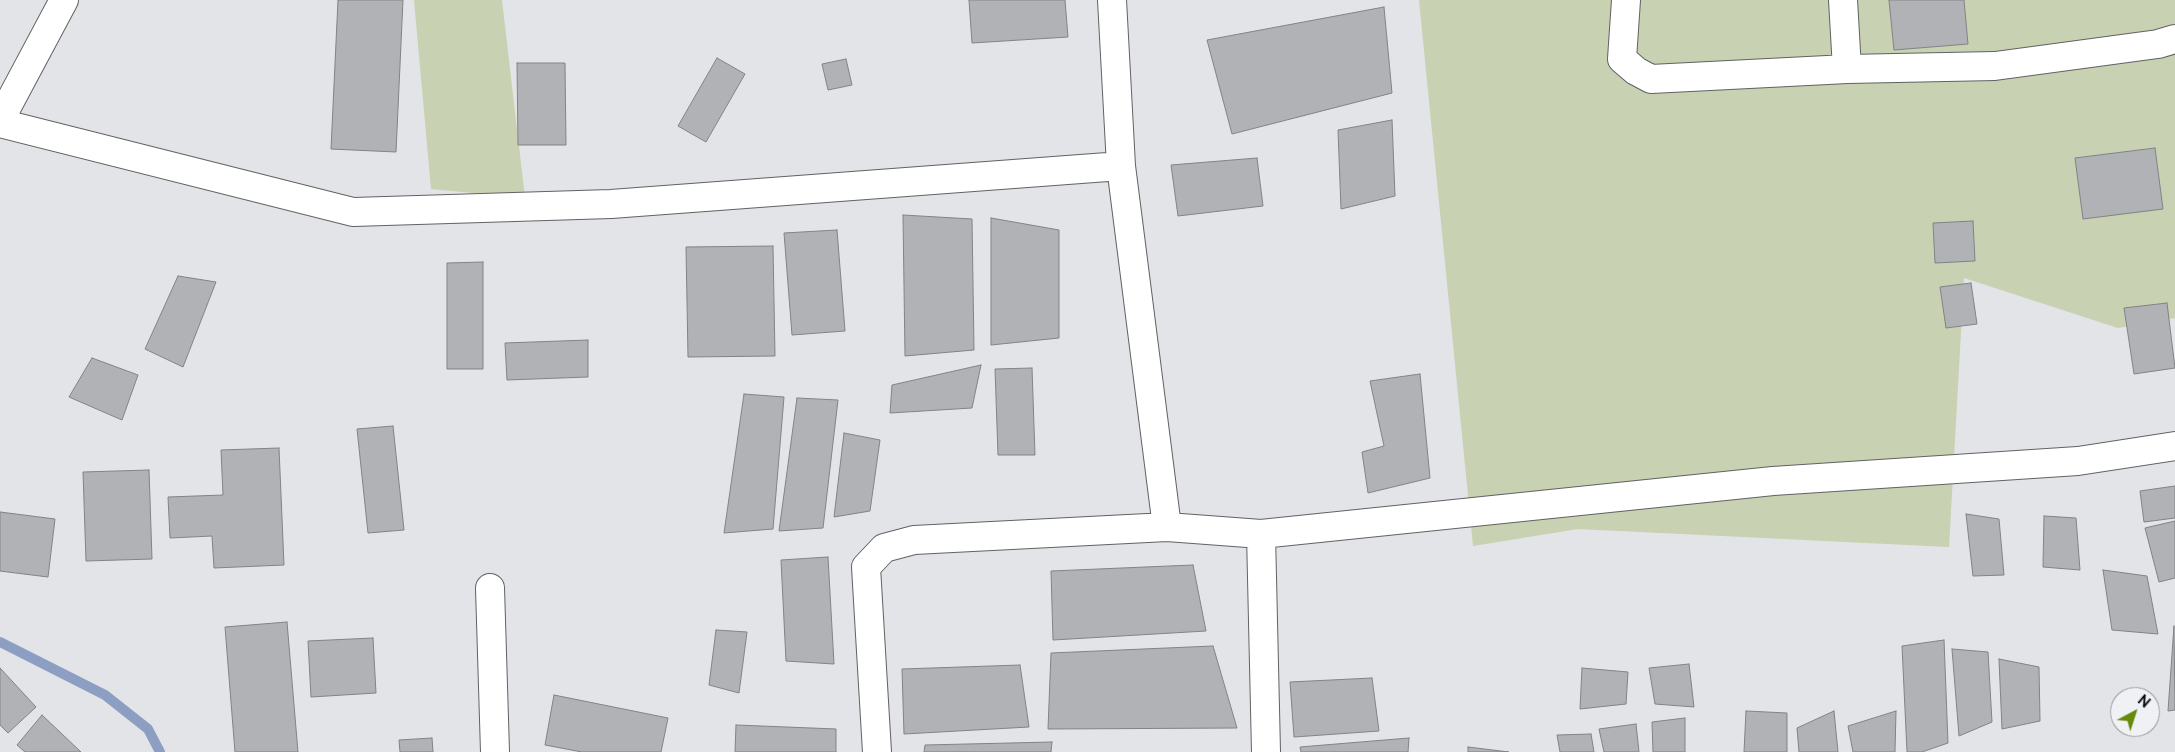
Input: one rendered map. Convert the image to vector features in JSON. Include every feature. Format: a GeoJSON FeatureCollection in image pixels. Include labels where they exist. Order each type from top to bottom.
{"type":"FeatureCollection","features":[{"type":"Feature","properties":{"kind":"street"},"geometry":{"type":"LineString","coordinates":[[64,0],[0,122],[353,212],[611,204],[1121,166]]}},
{"type":"Feature","properties":{"kind":"street"},"geometry":{"type":"LineString","coordinates":[[1112,0],[1121,166],[1167,527]]}},
{"type":"Feature","properties":{"kind":"street"},"geometry":{"type":"LineString","coordinates":[[1626,0],[1622,59],[1636,72],[1651,78],[1995,66],[2158,44],[2175,39]]}},
{"type":"Feature","properties":{"kind":"street"},"geometry":{"type":"LineString","coordinates":[[1843,0],[1847,70]]}},
{"type":"Feature","properties":{"kind":"street"},"geometry":{"type":"LineString","coordinates":[[877,752],[866,567],[884,548],[914,540],[1167,527],[1261,534],[1773,481],[2078,462],[2175,446]]}},
{"type":"Feature","properties":{"kind":"street"},"geometry":{"type":"LineString","coordinates":[[1261,534],[1266,752]]}},
{"type":"Feature","properties":{"kind":"street"},"geometry":{"type":"LineString","coordinates":[[490,588],[495,752]]}},
{"type":"Feature","properties":{"kind":"green space"},"geometry":{"type":"Polygon","coordinates":[[[414,0],[502,0],[525,198],[431,189],[414,0]]]}},
{"type":"Feature","properties":{"kind":"green space"},"geometry":{"type":"Polygon","coordinates":[[[1419,0],[2175,0],[2175,318],[2118,328],[1964,278],[1949,547],[1578,529],[1473,546],[1419,0]]]}},
{"type":"Feature","properties":{"kind":"building"},"geometry":{"type":"Polygon","coordinates":[[[338,0],[403,0],[396,152],[331,149],[338,0]]]}},
{"type":"Feature","properties":{"kind":"building"},"geometry":{"type":"Polygon","coordinates":[[[969,0],[1065,0],[1068,37],[972,43],[969,0]]]}},
{"type":"Feature","properties":{"kind":"building"},"geometry":{"type":"Polygon","coordinates":[[[1889,0],[1964,0],[1968,44],[1894,50],[1889,0]]]}},
{"type":"Feature","properties":{"kind":"building"},"geometry":{"type":"Polygon","coordinates":[[[1384,7],[1392,93],[1232,134],[1207,40],[1384,7]]]}},
{"type":"Feature","properties":{"kind":"building"},"geometry":{"type":"Polygon","coordinates":[[[717,58],[745,74],[706,142],[678,126],[717,58]]]}},
{"type":"Feature","properties":{"kind":"building"},"geometry":{"type":"Polygon","coordinates":[[[846,59],[852,85],[828,90],[822,64],[846,59]]]}},
{"type":"Feature","properties":{"kind":"building"},"geometry":{"type":"Polygon","coordinates":[[[517,63],[565,63],[566,145],[518,145],[517,63]]]}},
{"type":"Feature","properties":{"kind":"building"},"geometry":{"type":"Polygon","coordinates":[[[1392,120],[1395,196],[1341,209],[1338,130],[1392,120]]]}},
{"type":"Feature","properties":{"kind":"building"},"geometry":{"type":"Polygon","coordinates":[[[2155,148],[2163,209],[2083,219],[2075,158],[2155,148]]]}},
{"type":"Feature","properties":{"kind":"building"},"geometry":{"type":"Polygon","coordinates":[[[1257,158],[1263,206],[1178,216],[1171,165],[1257,158]]]}},
{"type":"Feature","properties":{"kind":"building"},"geometry":{"type":"Polygon","coordinates":[[[903,215],[972,219],[974,350],[905,356],[903,215]]]}},
{"type":"Feature","properties":{"kind":"building"},"geometry":{"type":"Polygon","coordinates":[[[991,218],[1059,230],[1059,338],[991,345],[991,218]]]}},
{"type":"Feature","properties":{"kind":"building"},"geometry":{"type":"Polygon","coordinates":[[[1973,221],[1975,261],[1935,263],[1933,223],[1973,221]]]}},
{"type":"Feature","properties":{"kind":"building"},"geometry":{"type":"Polygon","coordinates":[[[837,230],[845,331],[792,335],[784,233],[837,230]]]}},
{"type":"Feature","properties":{"kind":"building"},"geometry":{"type":"Polygon","coordinates":[[[773,246],[775,356],[688,357],[686,247],[773,246]]]}},
{"type":"Feature","properties":{"kind":"building"},"geometry":{"type":"Polygon","coordinates":[[[483,262],[483,369],[447,369],[447,263],[483,262]]]}},
{"type":"Feature","properties":{"kind":"building"},"geometry":{"type":"Polygon","coordinates":[[[178,276],[216,282],[183,367],[145,349],[178,276]]]}},
{"type":"Feature","properties":{"kind":"building"},"geometry":{"type":"Polygon","coordinates":[[[1971,283],[1977,324],[1946,328],[1940,287],[1971,283]]]}},
{"type":"Feature","properties":{"kind":"building"},"geometry":{"type":"Polygon","coordinates":[[[2167,303],[2175,368],[2134,374],[2124,308],[2167,303]]]}},
{"type":"Feature","properties":{"kind":"building"},"geometry":{"type":"Polygon","coordinates":[[[588,340],[588,377],[507,380],[505,343],[588,340]]]}},
{"type":"Feature","properties":{"kind":"building"},"geometry":{"type":"Polygon","coordinates":[[[92,358],[138,375],[122,420],[69,397],[92,358]]]}},
{"type":"Feature","properties":{"kind":"building"},"geometry":{"type":"Polygon","coordinates":[[[981,365],[972,408],[890,413],[892,385],[981,365]]]}},
{"type":"Feature","properties":{"kind":"building"},"geometry":{"type":"Polygon","coordinates":[[[1032,368],[1035,455],[998,455],[995,369],[1032,368]]]}},
{"type":"Feature","properties":{"kind":"building"},"geometry":{"type":"Polygon","coordinates":[[[1420,374],[1430,478],[1368,493],[1362,452],[1384,446],[1370,381],[1420,374]]]}},
{"type":"Feature","properties":{"kind":"building"},"geometry":{"type":"Polygon","coordinates":[[[744,394],[784,397],[773,529],[724,533],[744,394]]]}},
{"type":"Feature","properties":{"kind":"building"},"geometry":{"type":"Polygon","coordinates":[[[797,398],[838,400],[823,528],[779,531],[797,398]]]}},
{"type":"Feature","properties":{"kind":"building"},"geometry":{"type":"Polygon","coordinates":[[[393,426],[404,530],[368,533],[357,429],[393,426]]]}},
{"type":"Feature","properties":{"kind":"building"},"geometry":{"type":"Polygon","coordinates":[[[844,433],[880,440],[870,511],[834,517],[844,433]]]}},
{"type":"Feature","properties":{"kind":"building"},"geometry":{"type":"Polygon","coordinates":[[[279,448],[284,565],[214,568],[212,536],[170,538],[168,497],[223,495],[221,450],[279,448]]]}},
{"type":"Feature","properties":{"kind":"building"},"geometry":{"type":"Polygon","coordinates":[[[149,470],[152,559],[86,561],[83,472],[149,470]]]}},
{"type":"Feature","properties":{"kind":"building"},"geometry":{"type":"Polygon","coordinates":[[[2175,486],[2175,518],[2144,522],[2140,491],[2175,486]]]}},
{"type":"Feature","properties":{"kind":"building"},"geometry":{"type":"Polygon","coordinates":[[[0,512],[55,519],[48,577],[0,571],[0,512]]]}},
{"type":"Feature","properties":{"kind":"building"},"geometry":{"type":"Polygon","coordinates":[[[1966,514],[1999,519],[2004,575],[1973,576],[1966,514]]]}},
{"type":"Feature","properties":{"kind":"building"},"geometry":{"type":"Polygon","coordinates":[[[2044,516],[2076,518],[2080,570],[2043,567],[2044,516]]]}},
{"type":"Feature","properties":{"kind":"building"},"geometry":{"type":"Polygon","coordinates":[[[2175,521],[2175,578],[2159,582],[2145,528],[2175,521]]]}},
{"type":"Feature","properties":{"kind":"building"},"geometry":{"type":"Polygon","coordinates":[[[828,557],[834,664],[786,661],[781,560],[828,557]]]}},
{"type":"Feature","properties":{"kind":"building"},"geometry":{"type":"Polygon","coordinates":[[[1193,565],[1206,631],[1053,640],[1051,571],[1193,565]]]}},
{"type":"Feature","properties":{"kind":"building"},"geometry":{"type":"Polygon","coordinates":[[[2103,570],[2147,576],[2158,634],[2112,630],[2103,570]]]}},
{"type":"Feature","properties":{"kind":"building"},"geometry":{"type":"Polygon","coordinates":[[[287,622],[298,752],[235,752],[225,627],[287,622]]]}},
{"type":"Feature","properties":{"kind":"building"},"geometry":{"type":"Polygon","coordinates":[[[2174,626],[2175,710],[2168,711],[2174,626]]]}},
{"type":"Feature","properties":{"kind":"building"},"geometry":{"type":"Polygon","coordinates":[[[716,630],[747,632],[739,693],[709,685],[716,630]]]}},
{"type":"Feature","properties":{"kind":"building"},"geometry":{"type":"Polygon","coordinates":[[[373,638],[376,693],[311,697],[308,641],[373,638]]]}},
{"type":"Feature","properties":{"kind":"building"},"geometry":{"type":"Polygon","coordinates":[[[1944,640],[1948,743],[1922,752],[1907,752],[1902,646],[1944,640]]]}},
{"type":"Feature","properties":{"kind":"building"},"geometry":{"type":"Polygon","coordinates":[[[1213,646],[1237,728],[1048,729],[1051,653],[1213,646]]]}},
{"type":"Feature","properties":{"kind":"building"},"geometry":{"type":"Polygon","coordinates":[[[1952,649],[1988,652],[1992,722],[1959,736],[1952,649]]]}},
{"type":"Feature","properties":{"kind":"building"},"geometry":{"type":"Polygon","coordinates":[[[1999,659],[2039,667],[2040,721],[2002,729],[1999,659]]]}},
{"type":"Feature","properties":{"kind":"building"},"geometry":{"type":"Polygon","coordinates":[[[1689,664],[1694,707],[1655,704],[1649,668],[1689,664]]]}},
{"type":"Feature","properties":{"kind":"building"},"geometry":{"type":"Polygon","coordinates":[[[1020,665],[1029,727],[904,734],[902,669],[1020,665]]]}},
{"type":"Feature","properties":{"kind":"building"},"geometry":{"type":"Polygon","coordinates":[[[0,668],[36,707],[8,733],[0,725],[0,668]]]}},
{"type":"Feature","properties":{"kind":"building"},"geometry":{"type":"Polygon","coordinates":[[[1582,668],[1628,672],[1626,704],[1580,709],[1582,668]]]}},
{"type":"Feature","properties":{"kind":"building"},"geometry":{"type":"Polygon","coordinates":[[[1372,678],[1379,731],[1294,737],[1290,682],[1372,678]]]}},
{"type":"Feature","properties":{"kind":"building"},"geometry":{"type":"Polygon","coordinates":[[[554,695],[668,718],[661,752],[582,752],[545,745],[554,695]]]}},
{"type":"Feature","properties":{"kind":"building"},"geometry":{"type":"Polygon","coordinates":[[[1746,711],[1787,713],[1787,752],[1744,752],[1746,711]]]}},
{"type":"Feature","properties":{"kind":"building"},"geometry":{"type":"Polygon","coordinates":[[[1834,711],[1838,752],[1799,752],[1797,728],[1834,711]]]}},
{"type":"Feature","properties":{"kind":"building"},"geometry":{"type":"Polygon","coordinates":[[[1896,711],[1895,752],[1853,752],[1848,726],[1896,711]]]}},
{"type":"Feature","properties":{"kind":"building"},"geometry":{"type":"Polygon","coordinates":[[[42,715],[81,752],[25,752],[17,745],[42,715]]]}},
{"type":"Feature","properties":{"kind":"building"},"geometry":{"type":"Polygon","coordinates":[[[1685,718],[1685,752],[1653,752],[1652,722],[1685,718]]]}},
{"type":"Feature","properties":{"kind":"building"},"geometry":{"type":"Polygon","coordinates":[[[1636,724],[1639,752],[1604,752],[1599,729],[1636,724]]]}},
{"type":"Feature","properties":{"kind":"building"},"geometry":{"type":"Polygon","coordinates":[[[736,725],[836,729],[836,752],[735,752],[736,725]]]}},
{"type":"Feature","properties":{"kind":"building"},"geometry":{"type":"Polygon","coordinates":[[[1591,734],[1594,752],[1560,752],[1557,735],[1591,734]]]}},
{"type":"Feature","properties":{"kind":"building"},"geometry":{"type":"Polygon","coordinates":[[[432,738],[433,752],[400,752],[399,740],[432,738]]]}},
{"type":"Feature","properties":{"kind":"building"},"geometry":{"type":"Polygon","coordinates":[[[1409,738],[1408,752],[1301,752],[1300,747],[1409,738]]]}},
{"type":"Feature","properties":{"kind":"building"},"geometry":{"type":"Polygon","coordinates":[[[1052,742],[1051,752],[924,752],[925,745],[1052,742]]]}},
{"type":"Feature","properties":{"kind":"building"},"geometry":{"type":"Polygon","coordinates":[[[1468,747],[1509,752],[1468,752],[1468,747]]]}},
{"type":"Feature","properties":{"kind":"waterway"},"geometry":{"type":"LineString","coordinates":[[0,642],[105,695],[148,729],[160,752]]}}]}
